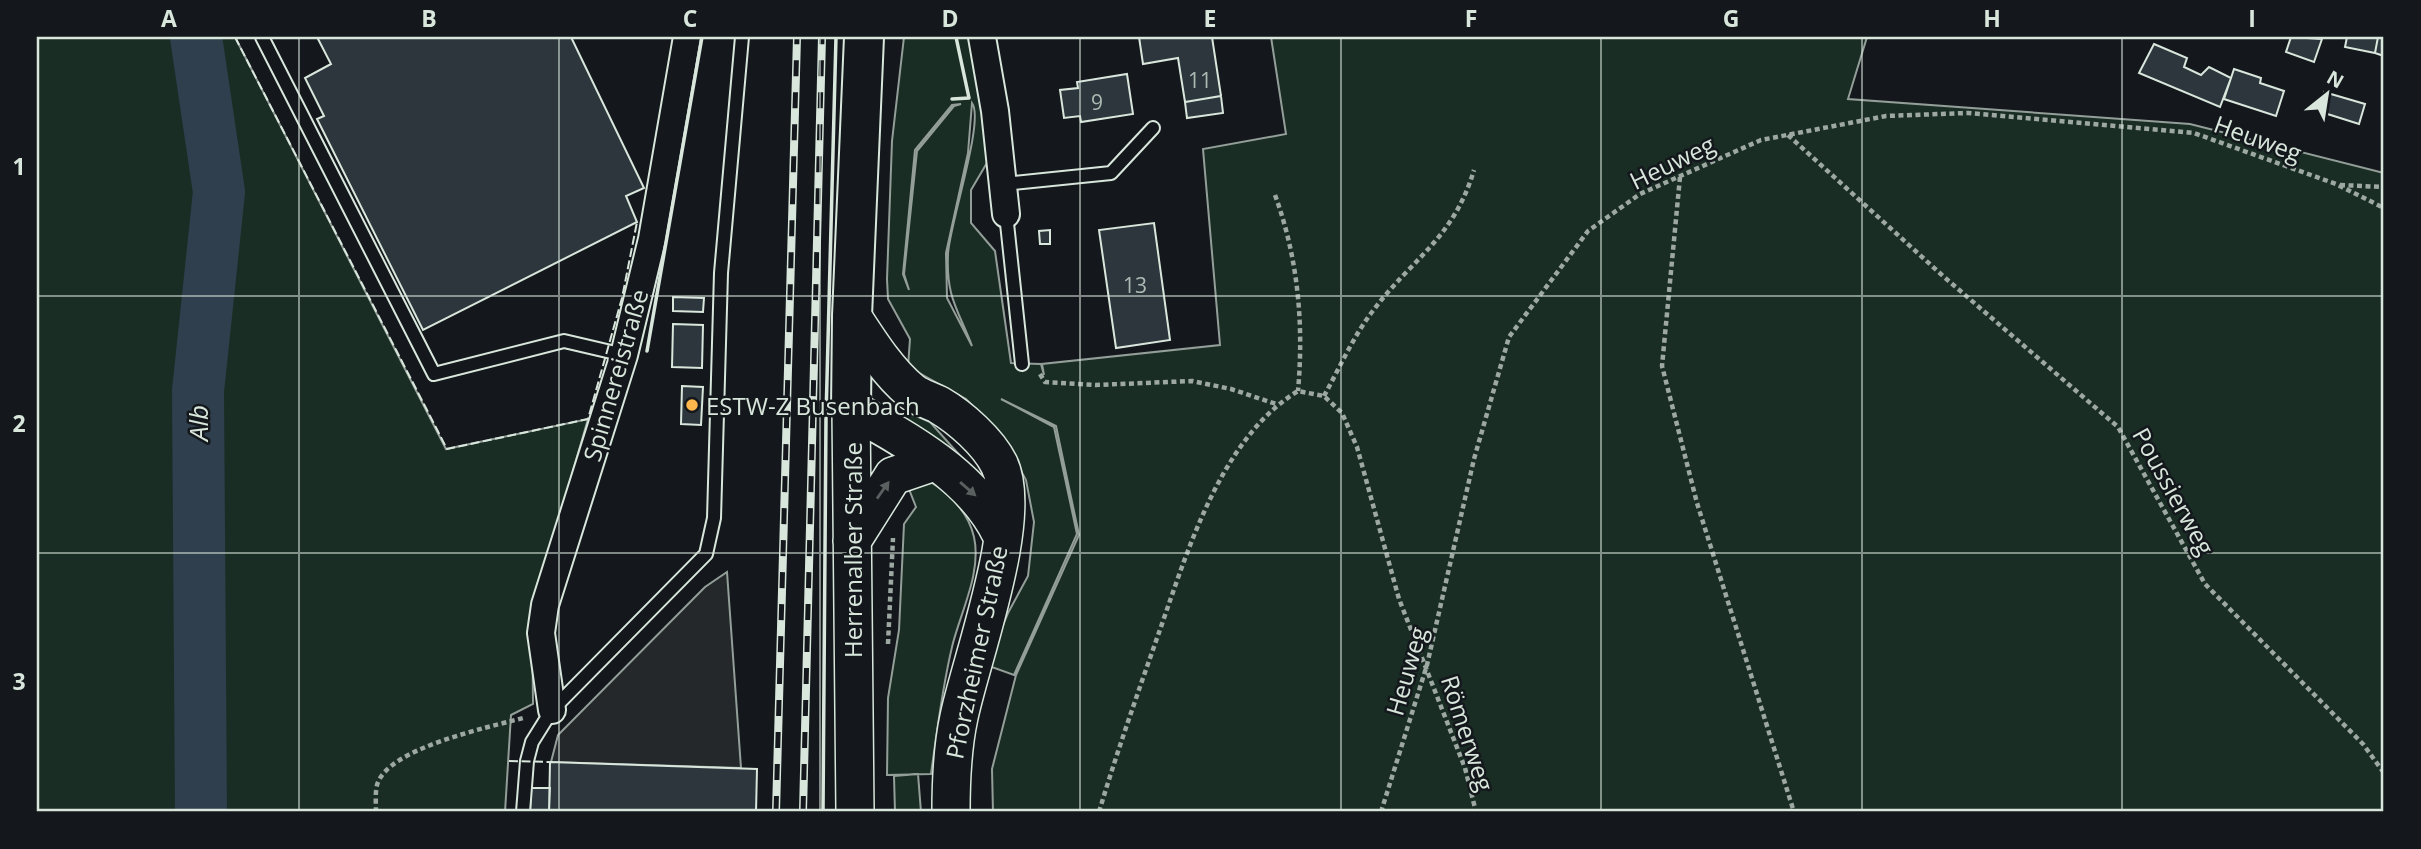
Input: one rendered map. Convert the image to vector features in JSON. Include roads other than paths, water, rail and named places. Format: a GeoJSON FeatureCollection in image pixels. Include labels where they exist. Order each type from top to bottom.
{"type":"FeatureCollection","features":[{"type":"Feature","properties":{"kind":"main road","name":"Herrenalber Straße"},"geometry":{"type":"LineString","coordinates":[[855,812],[851,541],[852,316],[864,37]]}},
{"type":"Feature","properties":{"kind":"main road"},"geometry":{"type":"LineString","coordinates":[[852,316],[877,354],[912,393],[852,409]]}},
{"type":"Feature","properties":{"kind":"main road","name":"Pforzheimer Straße"},"geometry":{"type":"LineString","coordinates":[[912,393],[941,406],[973,432],[999,464],[1007,492],[995,584],[958,720],[951,772],[951,812]]}},
{"type":"Feature","properties":{"kind":"main road","name":"Pforzheimer Straße"},"geometry":{"type":"LineString","coordinates":[[852,409],[890,431],[972,492],[989,510],[1001,534]]}},
{"type":"Feature","properties":{"kind":"main road"},"geometry":{"type":"LineString","coordinates":[[851,541],[893,476],[933,462]]}},
{"type":"Feature","properties":{"kind":"street","name":"Spinnereistraße"},"geometry":{"type":"LineString","coordinates":[[552,710],[541,633],[545,606],[624,355],[652,239],[687,37]]}},
{"type":"Feature","properties":{"kind":"street"},"geometry":{"type":"LineString","coordinates":[[982,37],[1006,214]]}},
{"type":"Feature","properties":{"kind":"lane"},"geometry":{"type":"LineString","coordinates":[[262,37],[434,374],[564,341],[624,355]]}},
{"type":"Feature","properties":{"kind":"lane"},"geometry":{"type":"LineString","coordinates":[[523,812],[527,761],[532,742],[552,710],[706,554],[713,518],[722,273],[742,37]]}},
{"type":"Feature","properties":{"kind":"lane"},"geometry":{"type":"LineString","coordinates":[[1004,184],[1111,173],[1153,128]]}},
{"type":"Feature","properties":{"kind":"lane"},"geometry":{"type":"LineString","coordinates":[[1006,214],[1022,364]]}},
{"type":"Feature","properties":{"kind":"waterway","name":"Alb"},"geometry":{"type":"LineString","coordinates":[[196,37],[219,192],[198,391],[201,812]]}},
{"type":"Feature","properties":{"kind":"railway"},"geometry":{"type":"LineString","coordinates":[[776,812],[797,37]]}},
{"type":"Feature","properties":{"kind":"railway"},"geometry":{"type":"LineString","coordinates":[[803,812],[822,37]]}},
{"type":"Feature","properties":{"kind":"place","name":"ESTW-Z Busenbach"},"geometry":{"type":"Point","coordinates":[692,405]}}]}
